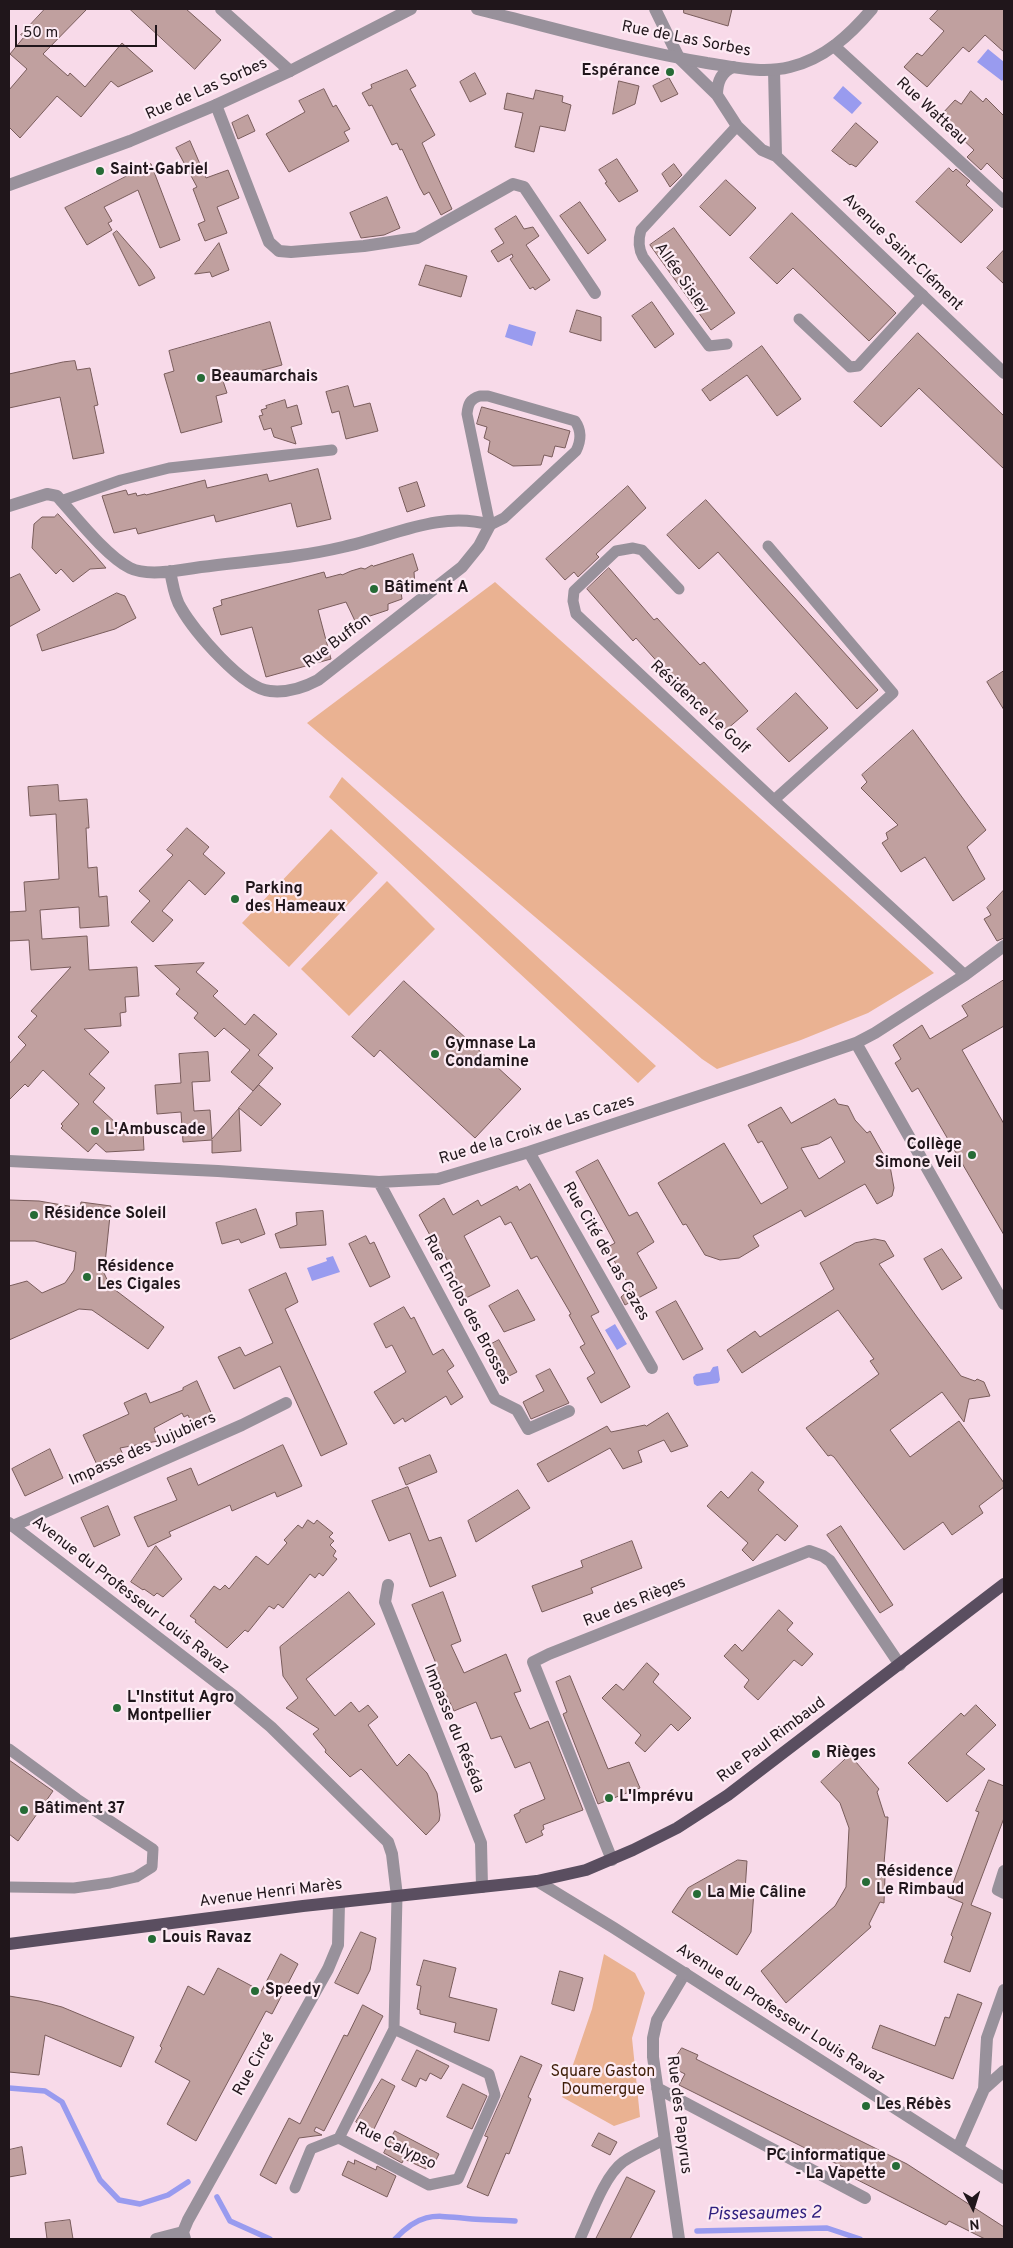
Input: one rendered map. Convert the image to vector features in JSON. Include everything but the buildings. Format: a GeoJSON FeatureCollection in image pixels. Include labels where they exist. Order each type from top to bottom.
{"type":"FeatureCollection","features":[{"type":"Feature","properties":{"kind":"main road","name":"Rue Paul Rimbaud"},"geometry":{"type":"LineString","coordinates":[[537,1882],[586,1870],[612,1860],[677,1828],[728,1795],[1004,1584]]}},
{"type":"Feature","properties":{"kind":"main road","name":"Avenue Henri Marès"},"geometry":{"type":"LineString","coordinates":[[9,1944],[74,1934],[397,1896],[537,1882]]}},
{"type":"Feature","properties":{"kind":"street"},"geometry":{"type":"LineString","coordinates":[[221,9],[290,71]]}},
{"type":"Feature","properties":{"kind":"street","name":"Rue de Las Sorbes"},"geometry":{"type":"LineString","coordinates":[[9,185],[130,141],[216,106],[290,71],[411,9]]}},
{"type":"Feature","properties":{"kind":"street","name":"Rue de Las Sorbes"},"geometry":{"type":"LineString","coordinates":[[477,9],[679,58],[758,71],[774,70],[804,62],[834,46],[872,9]]}},
{"type":"Feature","properties":{"kind":"street"},"geometry":{"type":"LineString","coordinates":[[654,9],[679,58]]}},
{"type":"Feature","properties":{"kind":"street","name":"Rue Watteau"},"geometry":{"type":"LineString","coordinates":[[834,46],[1004,202]]}},
{"type":"Feature","properties":{"kind":"street","name":"Avenue Saint-Clément"},"geometry":{"type":"LineString","coordinates":[[679,58],[716,95],[737,126],[762,150],[776,156],[1004,373]]}},
{"type":"Feature","properties":{"kind":"street"},"geometry":{"type":"LineString","coordinates":[[716,95],[717,85],[721,76],[733,67]]}},
{"type":"Feature","properties":{"kind":"street"},"geometry":{"type":"LineString","coordinates":[[774,70],[776,156]]}},
{"type":"Feature","properties":{"kind":"street"},"geometry":{"type":"LineString","coordinates":[[216,106],[268,242],[279,251],[291,252],[364,246],[417,238],[513,184],[524,187],[595,293]]}},
{"type":"Feature","properties":{"kind":"street"},"geometry":{"type":"LineString","coordinates":[[9,506],[47,494],[57,496],[123,564],[140,572],[170,572],[343,548],[436,522],[478,521],[490,525]]}},
{"type":"Feature","properties":{"kind":"street","name":"Rue Buffon"},"geometry":{"type":"LineString","coordinates":[[170,572],[174,593],[181,608],[214,651],[243,678],[256,686],[268,691],[287,691],[302,688],[318,680],[462,567],[479,546],[490,525]]}},
{"type":"Feature","properties":{"kind":"street","name":"Rue de la Croix de Las Cazes"},"geometry":{"type":"LineString","coordinates":[[9,1161],[218,1171],[379,1182],[438,1178],[529,1152],[856,1043],[875,1033],[965,975],[1004,946]]}},
{"type":"Feature","properties":{"kind":"street"},"geometry":{"type":"LineString","coordinates":[[856,1043],[1004,1304]]}},
{"type":"Feature","properties":{"kind":"street","name":"Rue Cité de Las Cazes"},"geometry":{"type":"LineString","coordinates":[[529,1152],[652,1368]]}},
{"type":"Feature","properties":{"kind":"street","name":"Rue Enclos des Brosses"},"geometry":{"type":"LineString","coordinates":[[379,1182],[495,1399],[517,1410],[528,1430],[570,1411]]}},
{"type":"Feature","properties":{"kind":"street","name":"Impasse des Jujubiers"},"geometry":{"type":"LineString","coordinates":[[11,1524],[242,1425],[286,1403]]}},
{"type":"Feature","properties":{"kind":"street","name":"Avenue du Professeur Louis Ravaz"},"geometry":{"type":"LineString","coordinates":[[11,1524],[234,1696],[271,1727],[332,1785],[388,1842],[392,1854],[397,1896]]}},
{"type":"Feature","properties":{"kind":"street","name":"Rue des Rièges"},"geometry":{"type":"LineString","coordinates":[[612,1860],[533,1662],[549,1654],[809,1552],[823,1556],[830,1561],[900,1665]]}},
{"type":"Feature","properties":{"kind":"street","name":"Impasse du Réséda"},"geometry":{"type":"LineString","coordinates":[[388,1586],[385,1602],[481,1842],[482,1887]]}},
{"type":"Feature","properties":{"kind":"street"},"geometry":{"type":"LineString","coordinates":[[1004,1871],[998,1890],[1004,1892]]}},
{"type":"Feature","properties":{"kind":"street","name":"Avenue du Professeur Louis Ravaz"},"geometry":{"type":"LineString","coordinates":[[537,1882],[686,1973],[1004,2178]]}},
{"type":"Feature","properties":{"kind":"street","name":"Rue Circé"},"geometry":{"type":"LineString","coordinates":[[184,2236],[188,2220],[328,1969],[338,1945],[339,1903]]}},
{"type":"Feature","properties":{"kind":"street","name":"Rue des Papyrus"},"geometry":{"type":"LineString","coordinates":[[679,2239],[653,2051],[656,2020],[686,1973]]}},
{"type":"Feature","properties":{"kind":"street"},"geometry":{"type":"LineString","coordinates":[[958,2148],[984,2090],[987,2038],[1004,1990]]}},
{"type":"Feature","properties":{"kind":"street"},"geometry":{"type":"LineString","coordinates":[[984,2090],[1004,2071]]}},
{"type":"Feature","properties":{"kind":"street"},"geometry":{"type":"LineString","coordinates":[[657,2088],[865,2198]]}},
{"type":"Feature","properties":{"kind":"street"},"geometry":{"type":"LineString","coordinates":[[156,2239],[184,2236]]}},
{"type":"Feature","properties":{"kind":"lane","name":"Allée Sisley"},"geometry":{"type":"LineString","coordinates":[[727,344],[709,346],[643,257],[639,249],[639,238],[642,230],[737,126]]}},
{"type":"Feature","properties":{"kind":"lane"},"geometry":{"type":"LineString","coordinates":[[799,319],[850,367],[858,366],[923,295]]}},
{"type":"Feature","properties":{"kind":"lane"},"geometry":{"type":"LineString","coordinates":[[488,396],[575,421],[580,432],[580,442],[576,451],[504,518],[490,525],[467,414],[468,405],[473,398],[488,396]]}},
{"type":"Feature","properties":{"kind":"lane"},"geometry":{"type":"LineString","coordinates":[[61,500],[121,480],[169,468],[332,450]]}},
{"type":"Feature","properties":{"kind":"lane"},"geometry":{"type":"LineString","coordinates":[[768,546],[893,693],[774,800]]}},
{"type":"Feature","properties":{"kind":"lane","name":"Résidence Le Golf"},"geometry":{"type":"LineString","coordinates":[[679,589],[642,550],[624,548],[616,551],[574,591],[573,601],[576,614],[774,800],[965,975]]}},
{"type":"Feature","properties":{"kind":"lane"},"geometry":{"type":"LineString","coordinates":[[9,1749],[77,1799],[153,1849],[152,1867],[136,1878],[74,1888],[9,1887]]}},
{"type":"Feature","properties":{"kind":"lane","name":"Rue Calypso"},"geometry":{"type":"LineString","coordinates":[[295,2188],[311,2149],[339,2138],[394,2030],[397,1896]]}},
{"type":"Feature","properties":{"kind":"lane","name":"Rue Calypso"},"geometry":{"type":"LineString","coordinates":[[339,2138],[429,2185],[458,2179],[495,2095],[489,2074],[394,2030]]}},
{"type":"Feature","properties":{"kind":"lane"},"geometry":{"type":"LineString","coordinates":[[580,2239],[610,2177],[617,2168],[624,2162],[664,2140]]}},
{"type":"Feature","properties":{"kind":"green space"},"geometry":{"type":"Polygon","coordinates":[[[495,582],[934,973],[868,1013],[801,1040],[717,1069],[702,1059],[307,723],[495,582]]]}},
{"type":"Feature","properties":{"kind":"green space"},"geometry":{"type":"Polygon","coordinates":[[[342,777],[656,1066],[638,1083],[329,797],[342,777]]]}},
{"type":"Feature","properties":{"kind":"green space"},"geometry":{"type":"Polygon","coordinates":[[[331,829],[378,873],[289,967],[242,923],[331,829]]]}},
{"type":"Feature","properties":{"kind":"green space"},"geometry":{"type":"Polygon","coordinates":[[[387,881],[435,929],[349,1016],[301,969],[387,881]]]}},
{"type":"Feature","properties":{"kind":"green space","name":"Square Gaston Doumergue"},"geometry":{"type":"Polygon","coordinates":[[[604,1954],[635,1973],[645,1993],[632,2038],[640,2117],[614,2126],[562,2097],[592,2009],[604,1954]]]}},
{"type":"Feature","properties":{"kind":"water"},"geometry":{"type":"Polygon","coordinates":[[[988,49],[1004,62],[1004,78],[1002,81],[977,62],[988,49]]]}},
{"type":"Feature","properties":{"kind":"water"},"geometry":{"type":"Polygon","coordinates":[[[843,86],[862,103],[852,114],[833,98],[843,86]]]}},
{"type":"Feature","properties":{"kind":"water"},"geometry":{"type":"Polygon","coordinates":[[[509,324],[536,332],[532,346],[505,337],[509,324]]]}},
{"type":"Feature","properties":{"kind":"water"},"geometry":{"type":"Polygon","coordinates":[[[333,1256],[340,1272],[312,1281],[307,1268],[327,1261],[326,1258],[333,1256]]]}},
{"type":"Feature","properties":{"kind":"water"},"geometry":{"type":"Polygon","coordinates":[[[615,1324],[627,1344],[617,1350],[605,1330],[615,1324]]]}},
{"type":"Feature","properties":{"kind":"water"},"geometry":{"type":"Polygon","coordinates":[[[718,1366],[720,1380],[718,1383],[697,1386],[694,1384],[693,1377],[696,1374],[710,1372],[713,1367],[718,1366]]]}},
{"type":"Feature","properties":{"kind":"waterway","name":"Pissesaumes 2"},"geometry":{"type":"LineString","coordinates":[[9,2088],[45,2091],[62,2102],[100,2180],[119,2200],[140,2204],[168,2195],[188,2182]]}},
{"type":"Feature","properties":{"kind":"waterway","name":"Pissesaumes 2"},"geometry":{"type":"LineString","coordinates":[[217,2197],[230,2221],[270,2239]]}},
{"type":"Feature","properties":{"kind":"waterway","name":"Pissesaumes 2"},"geometry":{"type":"LineString","coordinates":[[395,2239],[414,2223],[431,2217],[515,2221]]}},
{"type":"Feature","properties":{"kind":"waterway","name":"Pissesaumes 2"},"geometry":{"type":"LineString","coordinates":[[697,2231],[827,2228],[860,2239]]}},
{"type":"Feature","properties":{"kind":"place","name":"Espérance"},"geometry":{"type":"Point","coordinates":[670,72]}},
{"type":"Feature","properties":{"kind":"place","name":"Saint-Gabriel"},"geometry":{"type":"Point","coordinates":[100,171]}},
{"type":"Feature","properties":{"kind":"place","name":"Beaumarchais"},"geometry":{"type":"Point","coordinates":[201,378]}},
{"type":"Feature","properties":{"kind":"place","name":"Bâtiment A"},"geometry":{"type":"Point","coordinates":[374,589]}},
{"type":"Feature","properties":{"kind":"place","name":"Parking des Hameaux"},"geometry":{"type":"Point","coordinates":[235,899]}},
{"type":"Feature","properties":{"kind":"place","name":"Gymnase La Condamine"},"geometry":{"type":"Point","coordinates":[435,1054]}},
{"type":"Feature","properties":{"kind":"place","name":"L'Ambuscade"},"geometry":{"type":"Point","coordinates":[95,1131]}},
{"type":"Feature","properties":{"kind":"place","name":"Collège Simone Veil"},"geometry":{"type":"Point","coordinates":[972,1155]}},
{"type":"Feature","properties":{"kind":"place","name":"Résidence Soleil"},"geometry":{"type":"Point","coordinates":[34,1215]}},
{"type":"Feature","properties":{"kind":"place","name":"Résidence Les Cigales"},"geometry":{"type":"Point","coordinates":[87,1277]}},
{"type":"Feature","properties":{"kind":"place","name":"L'Institut Agro Montpellier"},"geometry":{"type":"Point","coordinates":[117,1708]}},
{"type":"Feature","properties":{"kind":"place","name":"Rièges"},"geometry":{"type":"Point","coordinates":[816,1754]}},
{"type":"Feature","properties":{"kind":"place","name":"L'Imprévu"},"geometry":{"type":"Point","coordinates":[609,1798]}},
{"type":"Feature","properties":{"kind":"place","name":"Bâtiment 37"},"geometry":{"type":"Point","coordinates":[24,1810]}},
{"type":"Feature","properties":{"kind":"place","name":"Résidence Le Rimbaud"},"geometry":{"type":"Point","coordinates":[866,1882]}},
{"type":"Feature","properties":{"kind":"place","name":"La Mie Câline"},"geometry":{"type":"Point","coordinates":[697,1894]}},
{"type":"Feature","properties":{"kind":"place","name":"Louis Ravaz"},"geometry":{"type":"Point","coordinates":[152,1939]}},
{"type":"Feature","properties":{"kind":"place","name":"Speedy"},"geometry":{"type":"Point","coordinates":[255,1991]}},
{"type":"Feature","properties":{"kind":"place","name":"Les Rébès"},"geometry":{"type":"Point","coordinates":[866,2106]}},
{"type":"Feature","properties":{"kind":"place","name":"PC informatique - La Vapette"},"geometry":{"type":"Point","coordinates":[896,2166]}}]}
